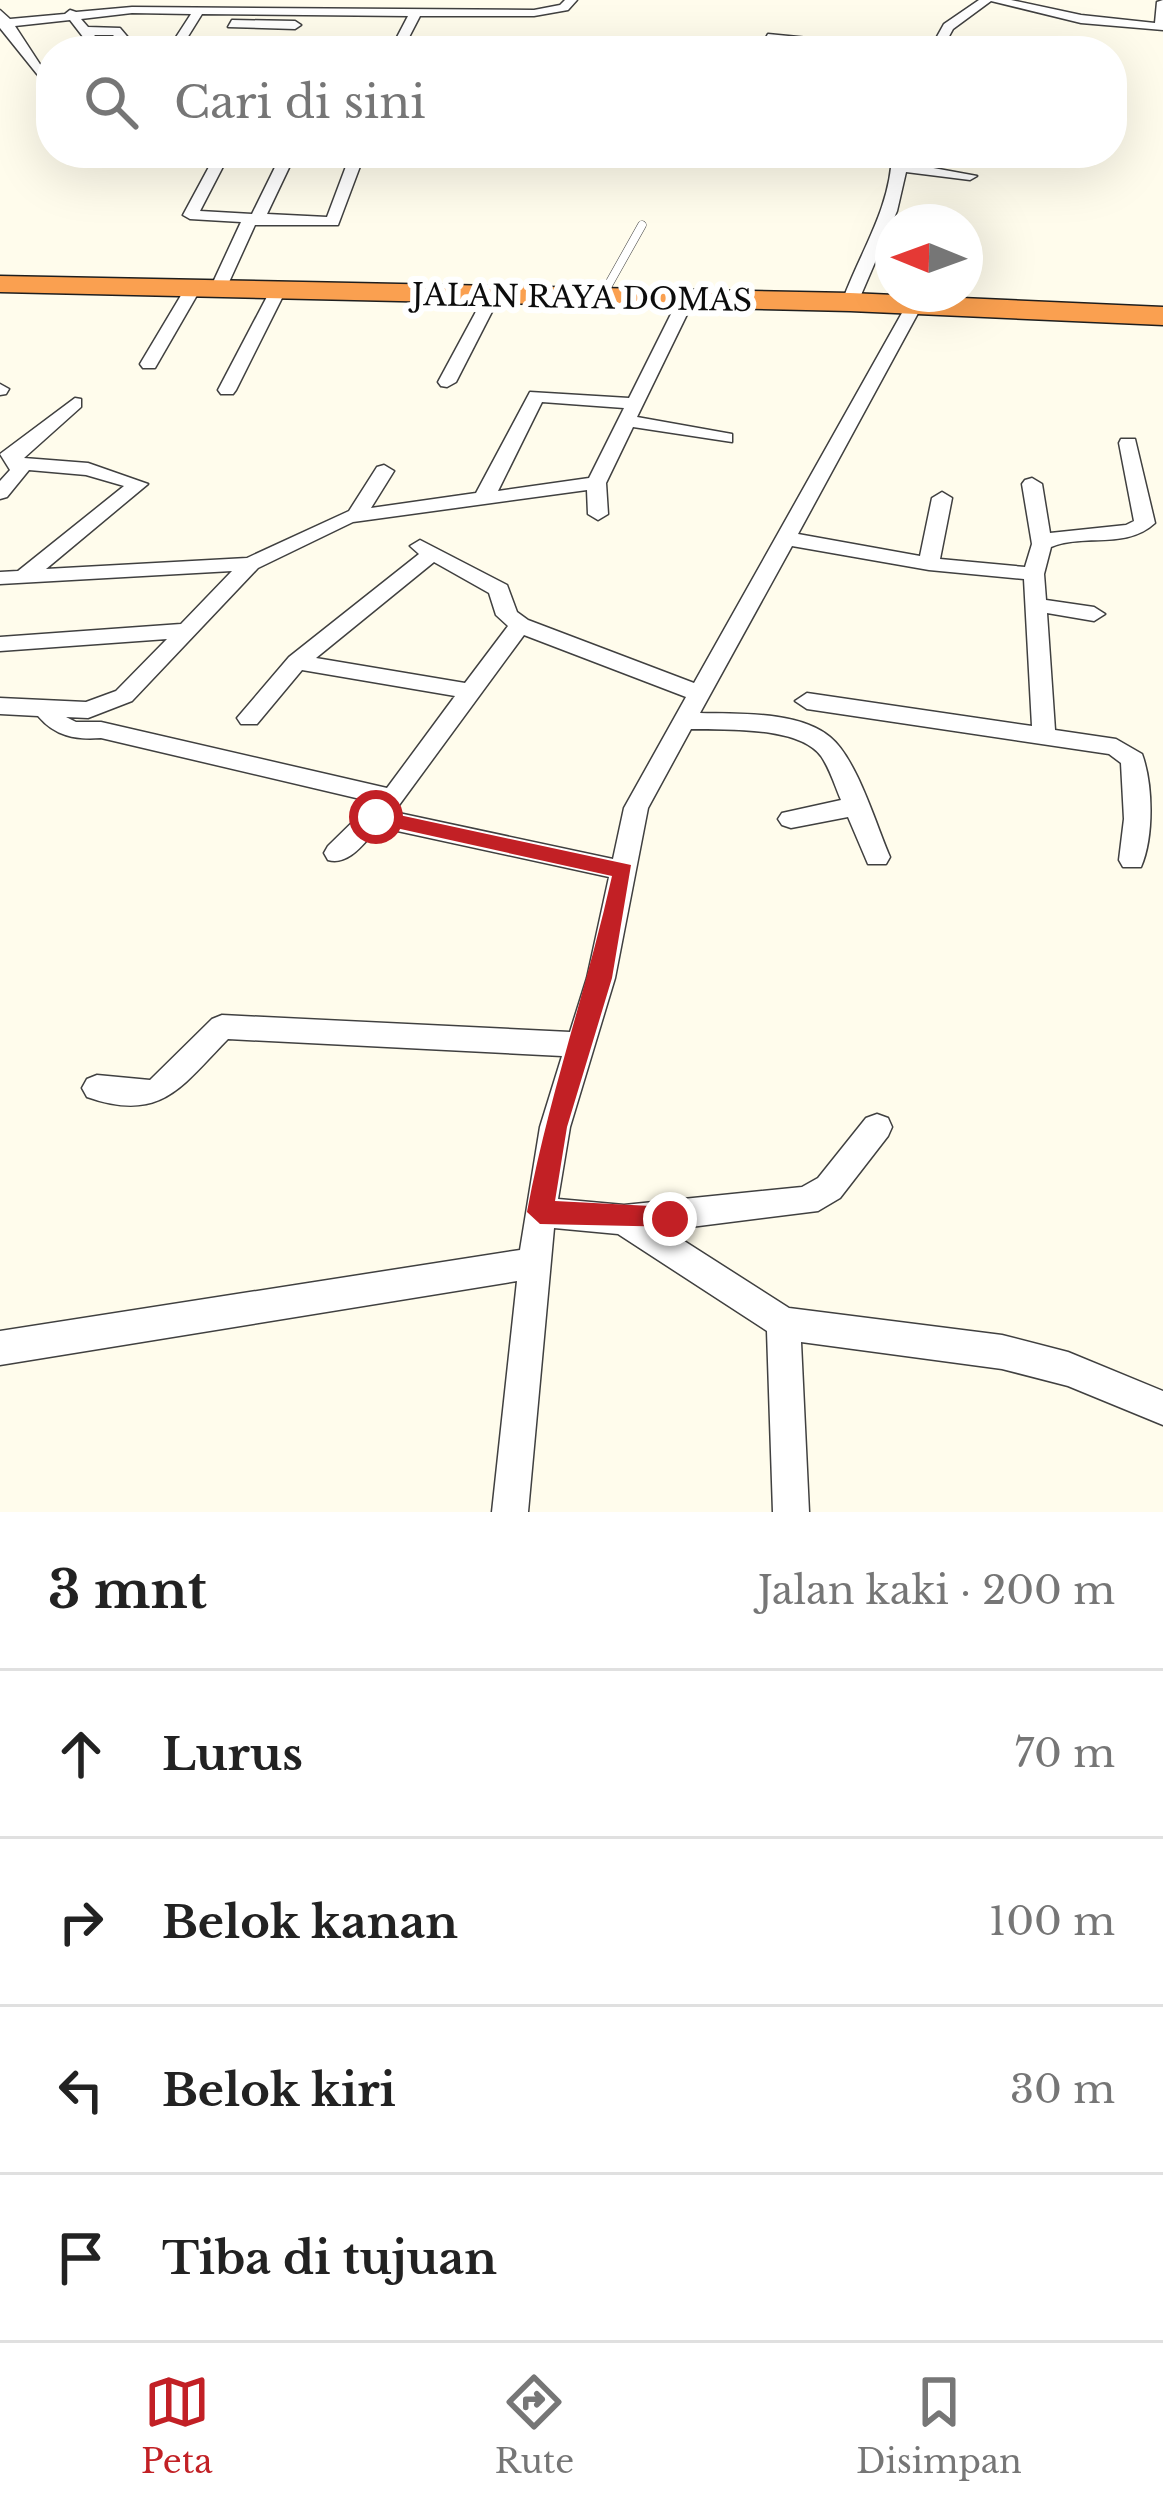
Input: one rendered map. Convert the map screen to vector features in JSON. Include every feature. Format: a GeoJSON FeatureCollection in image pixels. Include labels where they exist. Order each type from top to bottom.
{"type":"FeatureCollection","features":[{"type":"Feature","properties":{"kind":"highway","name":"JALAN RAYA DOMAS"},"geometry":{"type":"LineString","coordinates":[[0,284],[875,303]]}},
{"type":"Feature","properties":{"kind":"highway","name":"JALAN RAYA DOMAS"},"geometry":{"type":"LineString","coordinates":[[983,307],[1163,316]]}},
{"type":"Feature","properties":{"kind":"street"},"geometry":{"type":"LineString","coordinates":[[36,68],[3,20],[134,5],[199,10],[228,4],[556,10],[571,0]]}},
{"type":"Feature","properties":{"kind":"street"},"geometry":{"type":"LineString","coordinates":[[943,36],[948,27],[986,0]]}},
{"type":"Feature","properties":{"kind":"street"},"geometry":{"type":"LineString","coordinates":[[996,0],[1161,32],[1163,2]]}},
{"type":"Feature","properties":{"kind":"street"},"geometry":{"type":"LineString","coordinates":[[289,36],[307,9]]}},
{"type":"Feature","properties":{"kind":"street"},"geometry":{"type":"LineString","coordinates":[[183,36],[199,10]]}},
{"type":"Feature","properties":{"kind":"street"},"geometry":{"type":"LineString","coordinates":[[350,36],[365,10]]}},
{"type":"Feature","properties":{"kind":"street"},"geometry":{"type":"LineString","coordinates":[[405,36],[416,11]]}},
{"type":"Feature","properties":{"kind":"street"},"geometry":{"type":"LineString","coordinates":[[70,13],[85,31]]}},
{"type":"Feature","properties":{"kind":"street"},"geometry":{"type":"LineString","coordinates":[[232,24],[296,26]]}},
{"type":"Feature","properties":{"kind":"street"},"geometry":{"type":"LineString","coordinates":[[214,168],[188,212],[197,217],[252,221],[337,220],[353,168]]}},
{"type":"Feature","properties":{"kind":"street"},"geometry":{"type":"LineString","coordinates":[[149,364],[252,221],[281,168]]}},
{"type":"Feature","properties":{"kind":"street"},"geometry":{"type":"LineString","coordinates":[[850,302],[864,256],[897,200],[899,168]]}},
{"type":"Feature","properties":{"kind":"street"},"geometry":{"type":"LineString","coordinates":[[935,168],[970,176]]}},
{"type":"Feature","properties":{"kind":"street"},"geometry":{"type":"LineString","coordinates":[[227,390],[277,292]]}},
{"type":"Feature","properties":{"kind":"street"},"geometry":{"type":"LineString","coordinates":[[447,382],[492,296]]}},
{"type":"Feature","properties":{"kind":"street"},"geometry":{"type":"LineString","coordinates":[[598,514],[596,483],[686,300]]}},
{"type":"Feature","properties":{"kind":"street"},"geometry":{"type":"LineString","coordinates":[[510,1512],[540,1212],[555,1127],[582,1045],[636,808],[911,312]]}},
{"type":"Feature","properties":{"kind":"street"},"geometry":{"type":"LineString","coordinates":[[484,498],[536,396],[632,412],[724,438]]}},
{"type":"Feature","properties":{"kind":"street"},"geometry":{"type":"LineString","coordinates":[[11,457],[75,403]]}},
{"type":"Feature","properties":{"kind":"street"},"geometry":{"type":"LineString","coordinates":[[1044,737],[1034,559],[1042,544],[1060,535],[1118,535],[1145,523],[1140,481],[1128,443]]}},
{"type":"Feature","properties":{"kind":"street"},"geometry":{"type":"LineString","coordinates":[[0,493],[12,482],[11,457]]}},
{"type":"Feature","properties":{"kind":"street"},"geometry":{"type":"LineString","coordinates":[[8,578],[138,484],[88,469],[11,457]]}},
{"type":"Feature","properties":{"kind":"street"},"geometry":{"type":"LineString","coordinates":[[356,514],[384,471]]}},
{"type":"Feature","properties":{"kind":"street"},"geometry":{"type":"LineString","coordinates":[[2,709],[107,706],[251,565],[356,514],[596,483]]}},
{"type":"Feature","properties":{"kind":"street"},"geometry":{"type":"LineString","coordinates":[[1032,484],[1042,544]]}},
{"type":"Feature","properties":{"kind":"street"},"geometry":{"type":"LineString","coordinates":[[928,564],[942,498]]}},
{"type":"Feature","properties":{"kind":"street"},"geometry":{"type":"LineString","coordinates":[[789,539],[928,564],[1034,574]]}},
{"type":"Feature","properties":{"kind":"street"},"geometry":{"type":"LineString","coordinates":[[249,718],[297,662],[426,550],[500,590],[507,615],[520,625],[701,694]]}},
{"type":"Feature","properties":{"kind":"street"},"geometry":{"type":"LineString","coordinates":[[8,578],[251,565]]}},
{"type":"Feature","properties":{"kind":"street"},"geometry":{"type":"LineString","coordinates":[[1036,605],[1094,614]]}},
{"type":"Feature","properties":{"kind":"street"},"geometry":{"type":"LineString","coordinates":[[337,854],[385,807],[520,625]]}},
{"type":"Feature","properties":{"kind":"street"},"geometry":{"type":"LineString","coordinates":[[0,644],[188,630]]}},
{"type":"Feature","properties":{"kind":"street"},"geometry":{"type":"LineString","coordinates":[[297,662],[468,691]]}},
{"type":"Feature","properties":{"kind":"street"},"geometry":{"type":"LineString","coordinates":[[807,700],[1116,747],[1133,760],[1137,820],[1132,860]]}},
{"type":"Feature","properties":{"kind":"street"},"geometry":{"type":"LineString","coordinates":[[46,710],[59,728],[73,732],[101,730],[624,871]]}},
{"type":"Feature","properties":{"kind":"street"},"geometry":{"type":"LineString","coordinates":[[682,721],[747,723],[812,735],[826,745],[878,857]]}},
{"type":"Feature","properties":{"kind":"street"},"geometry":{"type":"LineString","coordinates":[[790,819],[856,806]]}},
{"type":"Feature","properties":{"kind":"street"},"geometry":{"type":"LineString","coordinates":[[97,1088],[151,1093],[222,1027],[582,1045]]}},
{"type":"Feature","properties":{"kind":"street"},"geometry":{"type":"LineString","coordinates":[[540,1212],[624,1220],[807,1201],[829,1189],[878,1127]]}},
{"type":"Feature","properties":{"kind":"street"},"geometry":{"type":"LineString","coordinates":[[624,1220],[784,1323],[1002,1352],[1068,1369],[1163,1408]]}},
{"type":"Feature","properties":{"kind":"street"},"geometry":{"type":"LineString","coordinates":[[0,1348],[535,1263]]}},
{"type":"Feature","properties":{"kind":"street"},"geometry":{"type":"LineString","coordinates":[[784,1323],[791,1512]]}},
{"type":"Feature","properties":{"kind":"lane"},"geometry":{"type":"LineString","coordinates":[[601,298],[642,225]]}},
{"type":"Feature","properties":{"kind":"route"},"geometry":{"type":"LineString","coordinates":[[376,817],[624,871],[601,978],[555,1127],[540,1212],[670,1219]]}}]}
